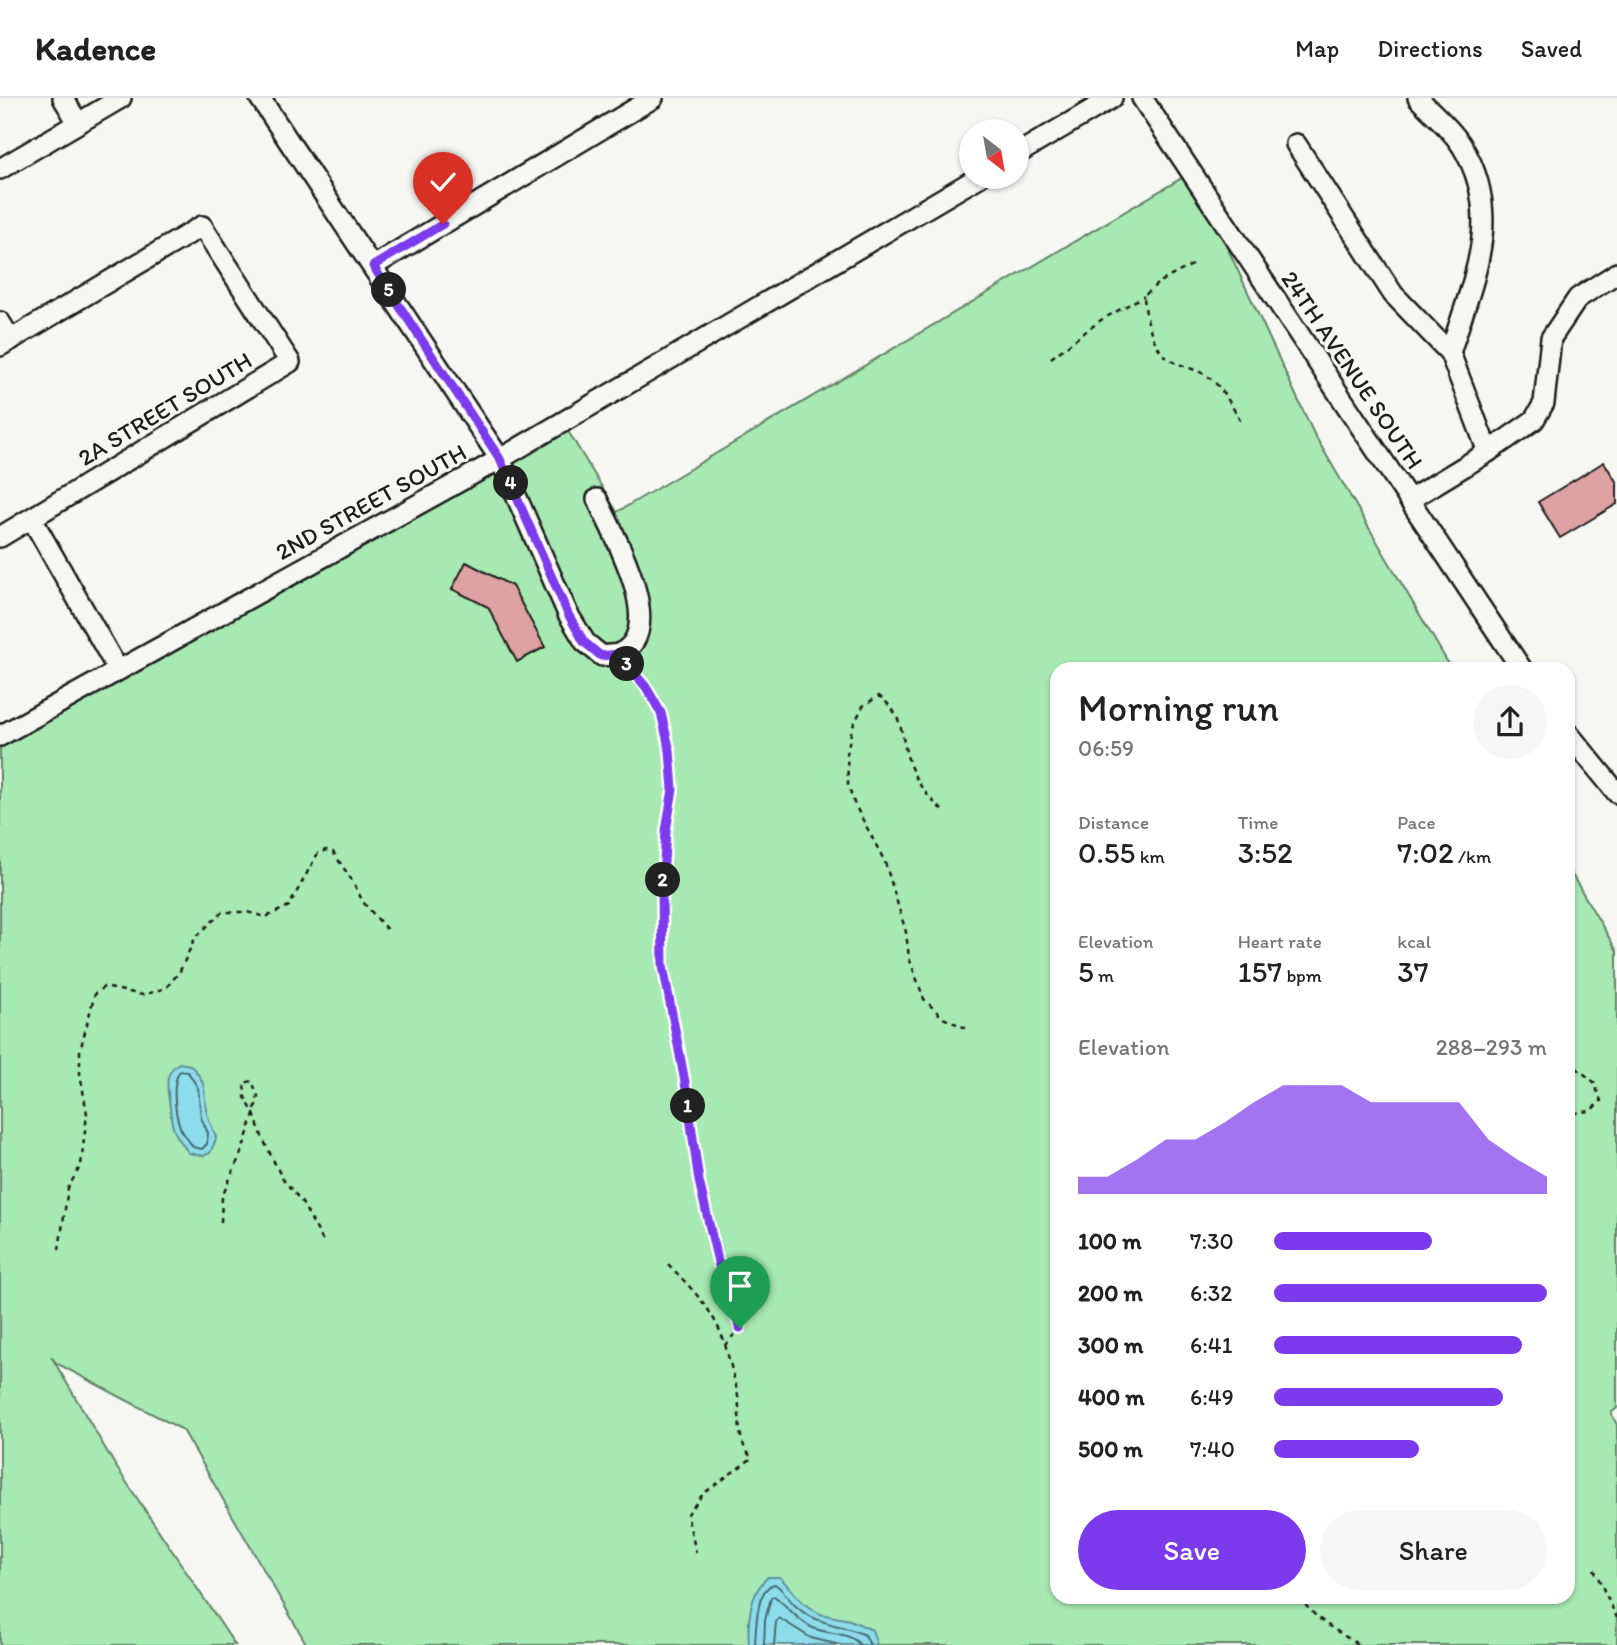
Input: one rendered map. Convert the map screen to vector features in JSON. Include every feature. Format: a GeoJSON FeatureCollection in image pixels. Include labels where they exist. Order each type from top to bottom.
{"type":"FeatureCollection","features":[{"type":"Feature","properties":{"kind":"street"},"geometry":{"type":"LineString","coordinates":[[63,98],[78,123]]}},
{"type":"Feature","properties":{"kind":"street"},"geometry":{"type":"LineString","coordinates":[[0,169],[121,98]]}},
{"type":"Feature","properties":{"kind":"street"},"geometry":{"type":"LineString","coordinates":[[260,98],[500,459],[568,614],[584,642],[601,656],[618,654],[630,645],[638,634],[642,614],[629,569],[597,499]]}},
{"type":"Feature","properties":{"kind":"street"},"geometry":{"type":"LineString","coordinates":[[373,266],[653,98]]}},
{"type":"Feature","properties":{"kind":"street"},"geometry":{"type":"LineString","coordinates":[[1029,147],[1112,98]]}},
{"type":"Feature","properties":{"kind":"street","name":"24TH AVENUE SOUTH"},"geometry":{"type":"LineString","coordinates":[[1142,98],[1517,662]]}},
{"type":"Feature","properties":{"kind":"street"},"geometry":{"type":"LineString","coordinates":[[1418,98],[1461,145],[1478,182],[1485,220],[1480,256],[1450,353]]}},
{"type":"Feature","properties":{"kind":"street"},"geometry":{"type":"LineString","coordinates":[[1296,144],[1393,294],[1450,353],[1488,452]]}},
{"type":"Feature","properties":{"kind":"street","name":"2ND STREET SOUTH"},"geometry":{"type":"LineString","coordinates":[[0,736],[500,459],[959,189]]}},
{"type":"Feature","properties":{"kind":"street","name":"2A STREET SOUTH"},"geometry":{"type":"LineString","coordinates":[[0,537],[290,362],[202,226],[6,343]]}},
{"type":"Feature","properties":{"kind":"street"},"geometry":{"type":"LineString","coordinates":[[1409,500],[1488,452],[1534,420],[1544,403],[1551,338],[1578,298],[1617,273]]}},
{"type":"Feature","properties":{"kind":"street"},"geometry":{"type":"LineString","coordinates":[[0,322],[6,343]]}},
{"type":"Feature","properties":{"kind":"street"},"geometry":{"type":"LineString","coordinates":[[32,519],[118,670]]}},
{"type":"Feature","properties":{"kind":"street"},"geometry":{"type":"LineString","coordinates":[[1575,742],[1617,793]]}},
{"type":"Feature","properties":{"kind":"path"},"geometry":{"type":"LineString","coordinates":[[1051,358],[1101,320],[1144,296],[1158,283],[1192,265]]}},
{"type":"Feature","properties":{"kind":"path"},"geometry":{"type":"LineString","coordinates":[[1144,296],[1148,322],[1166,357],[1196,369],[1213,381],[1241,422]]}},
{"type":"Feature","properties":{"kind":"path"},"geometry":{"type":"LineString","coordinates":[[618,654],[646,687],[661,713],[670,751],[673,789],[666,831],[662,892],[663,966],[685,1082],[699,1181],[718,1262],[740,1328],[725,1345]]}},
{"type":"Feature","properties":{"kind":"path"},"geometry":{"type":"LineString","coordinates":[[943,810],[926,796],[910,765],[902,727],[889,704],[878,696],[863,706],[852,728],[847,754],[848,784],[854,803],[885,862],[906,932],[909,958],[924,999],[943,1018],[966,1028]]}},
{"type":"Feature","properties":{"kind":"path"},"geometry":{"type":"LineString","coordinates":[[60,1250],[68,1188],[81,1165],[87,1114],[80,1073],[80,1051],[94,993],[104,987],[143,995],[166,988],[180,971],[195,938],[222,912],[247,912],[266,916],[289,906],[318,853],[326,850],[333,852],[354,882],[363,902],[388,931]]}},
{"type":"Feature","properties":{"kind":"path"},"geometry":{"type":"LineString","coordinates":[[1575,1067],[1594,1082],[1601,1101],[1590,1111],[1575,1112]]}},
{"type":"Feature","properties":{"kind":"path"},"geometry":{"type":"LineString","coordinates":[[221,1222],[222,1197],[243,1151],[254,1114],[258,1096],[252,1081],[244,1083],[245,1097],[254,1114],[282,1178],[301,1201],[323,1241]]}},
{"type":"Feature","properties":{"kind":"path"},"geometry":{"type":"LineString","coordinates":[[668,1264],[706,1304],[725,1345],[738,1397],[737,1423],[747,1452],[752,1458],[703,1494],[687,1515],[696,1552]]}},
{"type":"Feature","properties":{"kind":"path"},"geometry":{"type":"LineString","coordinates":[[1594,1569],[1617,1618]]}},
{"type":"Feature","properties":{"kind":"path"},"geometry":{"type":"LineString","coordinates":[[1304,1604],[1359,1645]]}},
{"type":"Feature","properties":{"kind":"green space"},"geometry":{"type":"Polygon","coordinates":[[[1192,172],[1314,434],[1447,662],[1050,662],[1050,1604],[1575,1604],[1575,880],[1617,951],[1617,1408],[1611,1413],[1617,1425],[1617,1645],[307,1645],[183,1430],[56,1363],[51,1356],[115,1465],[235,1645],[0,1645],[0,735],[562,421],[617,512],[1192,172]]]}},
{"type":"Feature","properties":{"kind":"water"},"geometry":{"type":"Polygon","coordinates":[[[179,1063],[190,1065],[203,1084],[206,1109],[216,1139],[210,1153],[203,1156],[189,1153],[172,1125],[167,1083],[170,1072],[179,1063]]]}},
{"type":"Feature","properties":{"kind":"water"},"geometry":{"type":"Polygon","coordinates":[[[768,1577],[780,1577],[803,1603],[820,1614],[850,1620],[872,1630],[877,1645],[749,1645],[751,1608],[757,1591],[768,1577]]]}},
{"type":"Feature","properties":{"kind":"building"},"geometry":{"type":"Polygon","coordinates":[[[1604,462],[1617,483],[1617,504],[1560,538],[1538,502],[1604,462]]]}},
{"type":"Feature","properties":{"kind":"building"},"geometry":{"type":"Polygon","coordinates":[[[466,562],[512,586],[545,647],[517,662],[488,607],[452,589],[466,562]]]}},
{"type":"Feature","properties":{"kind":"route"},"geometry":{"type":"LineString","coordinates":[[443,224],[373,266],[500,459],[568,614],[584,642],[601,656],[618,654],[646,687],[661,713],[670,751],[673,789],[666,831],[662,892],[663,966],[685,1082],[699,1181],[718,1262],[740,1328]]}}]}
